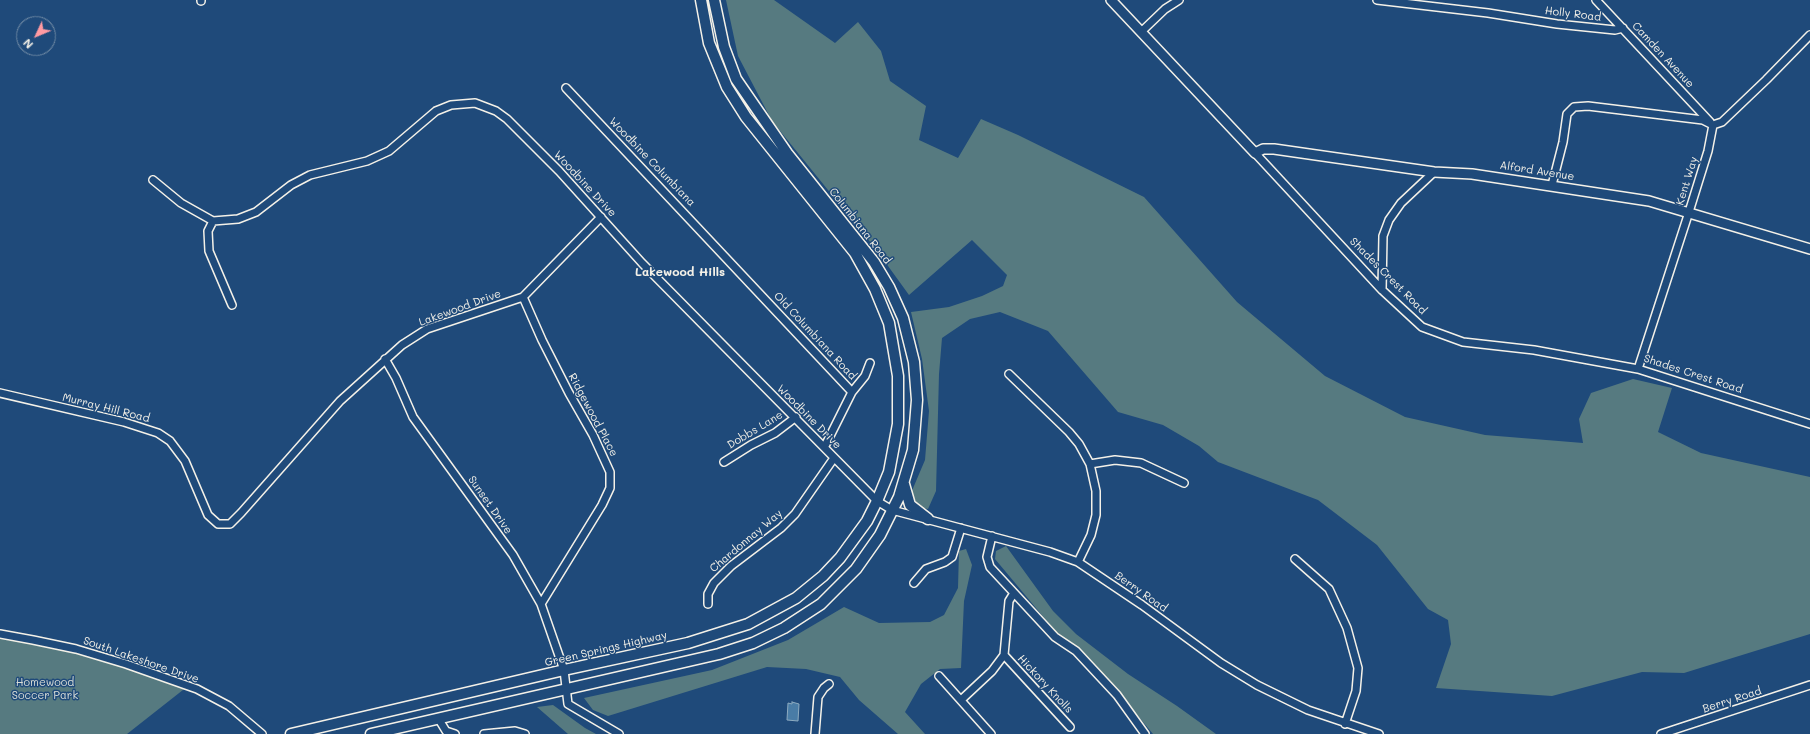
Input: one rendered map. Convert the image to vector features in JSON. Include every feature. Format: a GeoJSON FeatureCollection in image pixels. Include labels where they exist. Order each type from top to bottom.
{"type":"FeatureCollection","features":[{"type":"Feature","properties":{"kind":"main road","name":"Columbiana Road"},"geometry":{"type":"LineString","coordinates":[[701,0],[709,43],[727,88],[746,117],[855,253],[870,278],[885,312],[893,338],[898,376],[899,401],[896,442],[889,472],[877,501]]}},
{"type":"Feature","properties":{"kind":"main road","name":"Columbiana Road"},"geometry":{"type":"LineString","coordinates":[[714,0],[724,47],[736,79],[787,153],[863,246],[882,275],[895,301],[908,335],[914,362],[917,388],[917,417],[913,450],[904,484],[892,510]]}},
{"type":"Feature","properties":{"kind":"main road"},"geometry":{"type":"LineString","coordinates":[[855,253],[863,246]]}},
{"type":"Feature","properties":{"kind":"main road"},"geometry":{"type":"LineString","coordinates":[[904,484],[910,505],[928,519]]}},
{"type":"Feature","properties":{"kind":"main road","name":"Green Springs Highway"},"geometry":{"type":"LineString","coordinates":[[291,734],[564,670],[688,643],[748,624],[796,598],[823,576],[844,552],[867,521],[877,501]]}},
{"type":"Feature","properties":{"kind":"main road"},"geometry":{"type":"LineString","coordinates":[[371,734],[719,654],[753,643],[784,628],[821,604],[856,569],[880,535],[892,510]]}},
{"type":"Feature","properties":{"kind":"street","name":"Shades Crest Road"},"geometry":{"type":"LineString","coordinates":[[1111,0],[1382,290],[1422,327],[1464,342],[1534,350],[1638,369],[1810,424]]}},
{"type":"Feature","properties":{"kind":"street"},"geometry":{"type":"LineString","coordinates":[[1141,32],[1165,9],[1179,0]]}},
{"type":"Feature","properties":{"kind":"street","name":"Holly Road"},"geometry":{"type":"LineString","coordinates":[[1377,0],[1488,13],[1558,24],[1615,30],[1623,28]]}},
{"type":"Feature","properties":{"kind":"street","name":"Camden Avenue"},"geometry":{"type":"LineString","coordinates":[[1596,0],[1713,126]]}},
{"type":"Feature","properties":{"kind":"street"},"geometry":{"type":"LineString","coordinates":[[1552,185],[1563,142],[1567,114],[1574,107],[1588,106],[1703,120],[1713,126],[1722,122],[1810,35]]}},
{"type":"Feature","properties":{"kind":"street","name":"Woodbine Columbiana"},"geometry":{"type":"LineString","coordinates":[[566,88],[721,252]]}},
{"type":"Feature","properties":{"kind":"street","name":"Woodbine Drive"},"geometry":{"type":"LineString","coordinates":[[213,221],[238,219],[256,212],[291,185],[310,174],[367,161],[389,151],[436,111],[451,105],[475,103],[496,111],[507,118],[559,171],[744,367],[825,446],[834,458],[877,501]]}},
{"type":"Feature","properties":{"kind":"street","name":"Kent Way"},"geometry":{"type":"LineString","coordinates":[[1638,369],[1690,212],[1708,151],[1713,126]]}},
{"type":"Feature","properties":{"kind":"street","name":"Alford Avenue"},"geometry":{"type":"LineString","coordinates":[[1255,153],[1263,149],[1274,149],[1434,172],[1472,174],[1649,200],[1810,249]]}},
{"type":"Feature","properties":{"kind":"street"},"geometry":{"type":"LineString","coordinates":[[1382,290],[1383,236],[1389,220],[1402,203],[1434,172]]}},
{"type":"Feature","properties":{"kind":"street"},"geometry":{"type":"LineString","coordinates":[[153,180],[180,203],[213,221],[208,231],[209,251],[232,305]]}},
{"type":"Feature","properties":{"kind":"street","name":"Lakewood Drive"},"geometry":{"type":"LineString","coordinates":[[277,471],[340,401],[402,345],[427,329],[523,297],[601,217]]}},
{"type":"Feature","properties":{"kind":"street","name":"Old Columbiana Road"},"geometry":{"type":"LineString","coordinates":[[721,252],[852,392],[825,446]]}},
{"type":"Feature","properties":{"kind":"street","name":"Ridgewood Place"},"geometry":{"type":"LineString","coordinates":[[523,297],[542,340],[569,393],[593,435],[610,472],[610,488],[602,505],[541,604]]}},
{"type":"Feature","properties":{"kind":"street","name":"Sunset Drive"},"geometry":{"type":"LineString","coordinates":[[385,359],[396,378],[413,417],[508,549],[541,604],[564,670],[568,704],[619,734]]}},
{"type":"Feature","properties":{"kind":"street"},"geometry":{"type":"LineString","coordinates":[[852,392],[864,376],[870,363]]}},
{"type":"Feature","properties":{"kind":"street"},"geometry":{"type":"LineString","coordinates":[[1009,374],[1069,432],[1079,444],[1090,464],[1096,492],[1096,516],[1091,535],[1078,562]]}},
{"type":"Feature","properties":{"kind":"street","name":"Murray Hill Road"},"geometry":{"type":"LineString","coordinates":[[0,393],[124,422],[158,433],[170,441],[178,450],[185,462],[208,515],[218,524],[230,524],[277,471]]}},
{"type":"Feature","properties":{"kind":"street","name":"Dobbs Lane"},"geometry":{"type":"LineString","coordinates":[[724,462],[751,445],[775,433],[796,417]]}},
{"type":"Feature","properties":{"kind":"street","name":"Chardonnay Way"},"geometry":{"type":"LineString","coordinates":[[708,604],[708,594],[714,583],[731,566],[781,528],[795,514],[834,458]]}},
{"type":"Feature","properties":{"kind":"street"},"geometry":{"type":"LineString","coordinates":[[1090,464],[1115,460],[1141,463],[1184,483]]}},
{"type":"Feature","properties":{"kind":"street","name":"Berry Road"},"geometry":{"type":"LineString","coordinates":[[877,501],[892,510],[1050,552],[1078,562],[1239,674],[1286,700],[1345,724],[1379,734]]}},
{"type":"Feature","properties":{"kind":"street"},"geometry":{"type":"LineString","coordinates":[[914,584],[926,569],[952,557],[961,528]]}},
{"type":"Feature","properties":{"kind":"street"},"geometry":{"type":"LineString","coordinates":[[992,536],[987,553],[988,562],[1014,593],[1055,637],[1076,650],[1117,695],[1143,733]]}},
{"type":"Feature","properties":{"kind":"street"},"geometry":{"type":"LineString","coordinates":[[1295,559],[1329,589],[1347,628],[1358,668],[1356,691],[1345,724]]}},
{"type":"Feature","properties":{"kind":"street","name":"Hickory Knolls"},"geometry":{"type":"LineString","coordinates":[[961,700],[992,671],[1004,655],[1009,601],[1014,593]]}},
{"type":"Feature","properties":{"kind":"street","name":"South Lakeshore Drive"},"geometry":{"type":"LineString","coordinates":[[0,634],[76,649],[126,664],[197,689],[229,706],[262,734]]}},
{"type":"Feature","properties":{"kind":"street","name":"Hickory Knolls"},"geometry":{"type":"LineString","coordinates":[[1004,655],[1070,727]]}},
{"type":"Feature","properties":{"kind":"street"},"geometry":{"type":"LineString","coordinates":[[939,676],[991,734]]}},
{"type":"Feature","properties":{"kind":"street"},"geometry":{"type":"LineString","coordinates":[[816,734],[818,697],[824,688],[829,684]]}},
{"type":"Feature","properties":{"kind":"street","name":"Berry Road"},"geometry":{"type":"LineString","coordinates":[[1661,734],[1810,685]]}},
{"type":"Feature","properties":{"kind":"street"},"geometry":{"type":"LineString","coordinates":[[438,718],[446,731],[455,734]]}},
{"type":"Feature","properties":{"kind":"street"},"geometry":{"type":"LineString","coordinates":[[484,734],[515,731],[525,734]]}},
{"type":"Feature","properties":{"kind":"green space"},"geometry":{"type":"Polygon","coordinates":[[[726,0],[774,0],[835,43],[858,22],[881,51],[890,81],[926,106],[919,140],[958,158],[981,119],[1018,135],[1144,197],[1237,302],[1325,376],[1405,417],[1485,435],[1583,443],[1579,419],[1591,393],[1633,379],[1672,388],[1658,432],[1701,453],[1810,477],[1810,634],[1684,673],[1642,672],[1552,696],[1436,688],[1451,644],[1448,620],[1428,609],[1377,545],[1318,500],[1218,462],[1199,446],[1163,425],[1118,412],[1048,331],[1000,312],[970,319],[942,338],[939,374],[936,491],[928,509],[919,507],[911,493],[925,460],[929,411],[922,359],[911,312],[949,307],[982,296],[1003,286],[1007,275],[972,240],[909,295],[875,248],[772,121],[738,56],[726,0]]]}},
{"type":"Feature","properties":{"kind":"green space"},"geometry":{"type":"Polygon","coordinates":[[[1006,546],[1053,611],[1076,634],[1128,674],[1216,734],[1153,734],[1092,661],[1056,632],[995,559],[996,551],[1006,546]]]}},
{"type":"Feature","properties":{"kind":"green space"},"geometry":{"type":"Polygon","coordinates":[[[966,549],[972,565],[964,601],[961,668],[940,669],[921,684],[905,712],[925,734],[898,734],[859,700],[840,677],[806,669],[767,667],[608,716],[593,710],[584,698],[712,670],[788,640],[844,607],[879,623],[930,622],[944,615],[958,588],[959,551],[966,549]]]}},
{"type":"Feature","properties":{"kind":"green space","name":"Homewood Soccer Park"},"geometry":{"type":"Polygon","coordinates":[[[0,635],[91,654],[188,686],[127,734],[0,734],[0,635]]]}},
{"type":"Feature","properties":{"kind":"green space"},"geometry":{"type":"Polygon","coordinates":[[[553,705],[596,734],[568,734],[537,707],[553,705]]]}},
{"type":"Feature","properties":{"kind":"water"},"geometry":{"type":"Polygon","coordinates":[[[792,702],[799,704],[798,721],[787,720],[788,703],[792,704],[792,702]]]}},
{"type":"Feature","properties":{"kind":"district","name":"Lakewood Hills"},"geometry":{"type":"Point","coordinates":[680,272]}}]}
